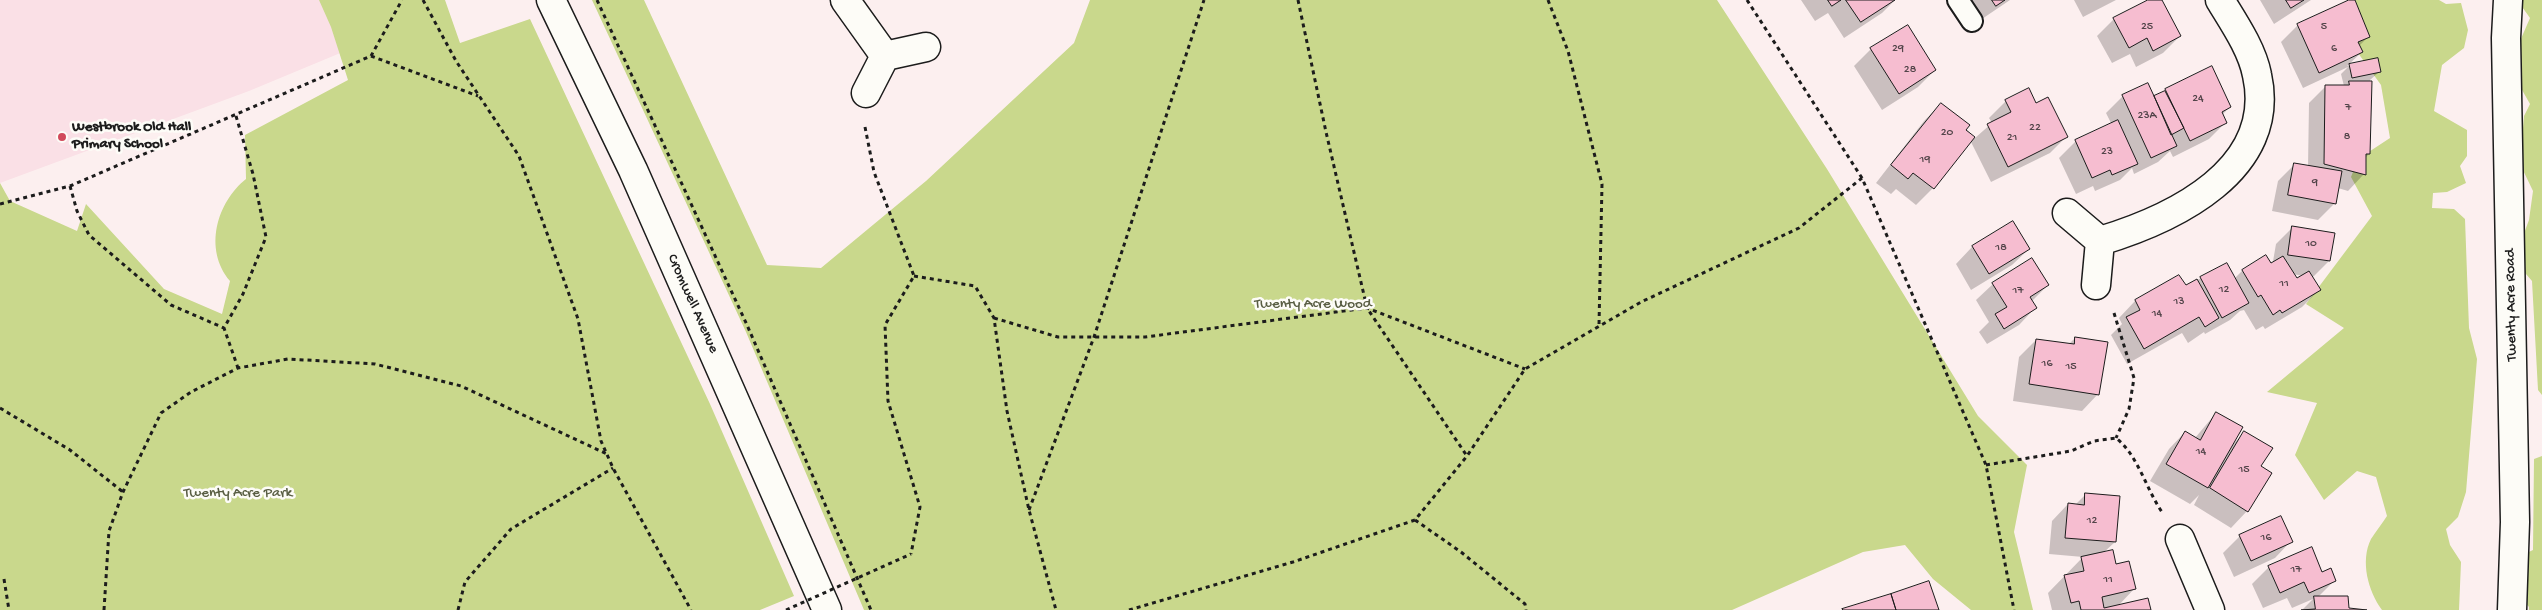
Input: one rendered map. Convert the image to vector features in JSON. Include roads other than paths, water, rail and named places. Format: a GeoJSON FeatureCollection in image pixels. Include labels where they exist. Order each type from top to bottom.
{"type":"FeatureCollection","features":[{"type":"Feature","properties":{"kind":"street","name":"Cromwell Avenue"},"geometry":{"type":"LineString","coordinates":[[552,0],[633,170],[827,610]]}},
{"type":"Feature","properties":{"kind":"street"},"geometry":{"type":"LineString","coordinates":[[845,0],[885,56]]}},
{"type":"Feature","properties":{"kind":"street"},"geometry":{"type":"LineString","coordinates":[[2100,241],[2155,221],[2195,200],[2231,169],[2244,150],[2259,112],[2257,74],[2237,27],[2220,0]]}},
{"type":"Feature","properties":{"kind":"street","name":"Twenty Acre Road"},"geometry":{"type":"LineString","coordinates":[[2508,0],[2506,38],[2515,522],[2512,610]]}},
{"type":"Feature","properties":{"kind":"street"},"geometry":{"type":"LineString","coordinates":[[885,56],[926,47]]}},
{"type":"Feature","properties":{"kind":"street"},"geometry":{"type":"LineString","coordinates":[[866,93],[885,56]]}},
{"type":"Feature","properties":{"kind":"street"},"geometry":{"type":"LineString","coordinates":[[2067,213],[2100,241]]}},
{"type":"Feature","properties":{"kind":"street"},"geometry":{"type":"LineString","coordinates":[[2096,285],[2100,241]]}},
{"type":"Feature","properties":{"kind":"street"},"geometry":{"type":"LineString","coordinates":[[2180,539],[2210,610]]}},
{"type":"Feature","properties":{"kind":"lane"},"geometry":{"type":"LineString","coordinates":[[1958,0],[1972,21]]}},
{"type":"Feature","properties":{"kind":"place","name":"Westbrook Old Hall Primary School"},"geometry":{"type":"Point","coordinates":[62,137]}},
{"type":"Feature","properties":{"kind":"park label","name":"Twenty Acre Wood"},"geometry":{"type":"Point","coordinates":[1313,305]}},
{"type":"Feature","properties":{"kind":"park label","name":"Twenty Acre Park"},"geometry":{"type":"Point","coordinates":[238,494]}}]}
